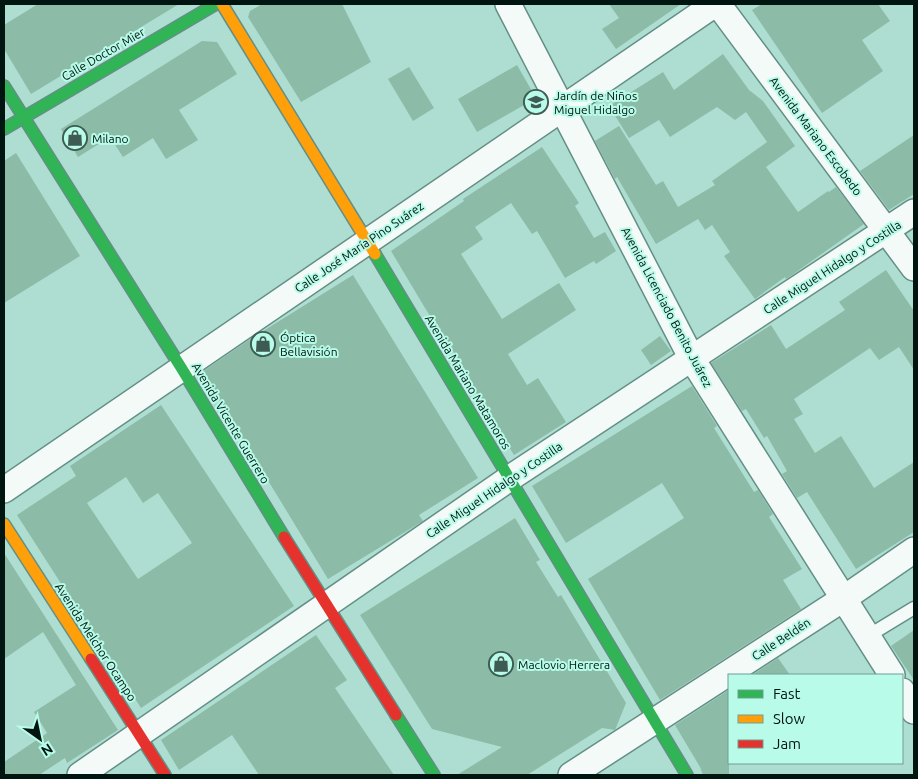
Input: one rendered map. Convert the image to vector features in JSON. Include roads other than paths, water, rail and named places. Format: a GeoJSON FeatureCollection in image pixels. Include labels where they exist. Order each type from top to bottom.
{"type":"FeatureCollection","features":[{"type":"Feature","properties":{"kind":"main road","name":"Calle Doctor Mier"},"geometry":{"type":"LineString","coordinates":[[4,129],[216,4]]}},
{"type":"Feature","properties":{"kind":"main road","name":"Avenida Mariano Matamoros"},"geometry":{"type":"LineString","coordinates":[[222,4],[510,478],[687,775]]}},
{"type":"Feature","properties":{"kind":"main road","name":"Avenida Vicente Guerrero"},"geometry":{"type":"LineString","coordinates":[[4,86],[182,368],[326,606],[434,775]]}},
{"type":"Feature","properties":{"kind":"main road","name":"Avenida Melchor Ocampo"},"geometry":{"type":"LineString","coordinates":[[4,524],[165,775]]}},
{"type":"Feature","properties":{"kind":"street","name":"Avenida Licenciado Benito Juárez"},"geometry":{"type":"LineString","coordinates":[[508,4],[692,359],[891,674]]}},
{"type":"Feature","properties":{"kind":"street","name":"Calle José María Pino Suárez"},"geometry":{"type":"LineString","coordinates":[[4,490],[716,4]]}},
{"type":"Feature","properties":{"kind":"street","name":"Avenida Mariano Escobedo"},"geometry":{"type":"LineString","coordinates":[[716,4],[914,268]]}},
{"type":"Feature","properties":{"kind":"street","name":"Calle Miguel Hidalgo y Costilla"},"geometry":{"type":"LineString","coordinates":[[80,775],[510,478],[914,212]]}},
{"type":"Feature","properties":{"kind":"street","name":"Calle Beldén"},"geometry":{"type":"LineString","coordinates":[[571,775],[843,599],[914,550]]}},
{"type":"Feature","properties":{"kind":"street"},"geometry":{"type":"LineString","coordinates":[[903,693],[914,711]]}},
{"type":"Feature","properties":{"kind":"lane"},"geometry":{"type":"LineString","coordinates":[[868,636],[914,608]]}},
{"type":"Feature","properties":{"kind":"place","name":"Jardín de Niños Miguel Hidalgo"},"geometry":{"type":"Point","coordinates":[536,102]}},
{"type":"Feature","properties":{"kind":"place","name":"Milano"},"geometry":{"type":"Point","coordinates":[75,138]}},
{"type":"Feature","properties":{"kind":"place","name":"Óptica Bellavisión"},"geometry":{"type":"Point","coordinates":[263,344]}},
{"type":"Feature","properties":{"kind":"place","name":"Maclovio Herrera"},"geometry":{"type":"Point","coordinates":[501,664]}}]}
